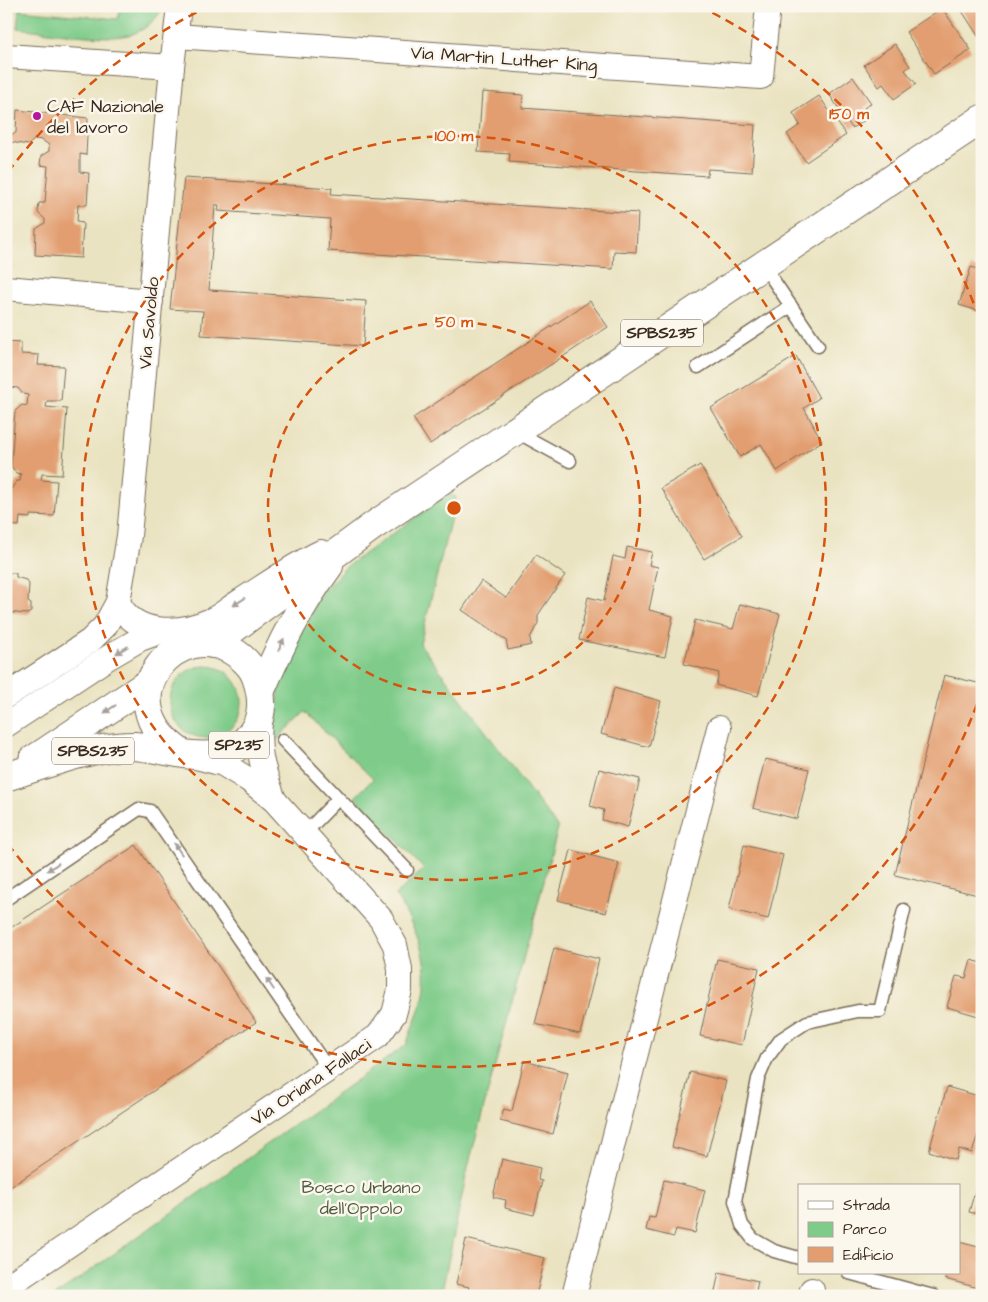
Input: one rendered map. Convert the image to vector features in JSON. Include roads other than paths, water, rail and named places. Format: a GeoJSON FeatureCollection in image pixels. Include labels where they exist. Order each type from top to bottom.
{"type":"FeatureCollection","features":[{"type":"Feature","properties":{"kind":"main road","name":"SPBS235"},"geometry":{"type":"LineString","coordinates":[[213,644],[373,526],[982,119]]}},
{"type":"Feature","properties":{"kind":"main road","name":"SPBS235"},"geometry":{"type":"LineString","coordinates":[[261,700],[286,634],[309,592],[343,547]]}},
{"type":"Feature","properties":{"kind":"main road"},"geometry":{"type":"LineString","coordinates":[[185,754],[166,743],[155,730],[149,715],[147,698],[150,682],[160,664],[175,652],[194,644],[213,644],[230,649],[245,659],[255,674],[261,700]]}},
{"type":"Feature","properties":{"kind":"main road","name":"SPBS235"},"geometry":{"type":"LineString","coordinates":[[7,776],[150,682]]}},
{"type":"Feature","properties":{"kind":"main road","name":"SP235"},"geometry":{"type":"LineString","coordinates":[[185,754],[209,757],[227,753],[243,743],[255,728],[261,700]]}},
{"type":"Feature","properties":{"kind":"main road","name":"SPBS235"},"geometry":{"type":"LineString","coordinates":[[7,776],[96,750],[132,746],[185,754]]}},
{"type":"Feature","properties":{"kind":"street","name":"Via Savoldo"},"geometry":{"type":"LineString","coordinates":[[120,578],[129,536],[172,67],[180,6]]}},
{"type":"Feature","properties":{"kind":"street","name":"Via Martin Luther King"},"geometry":{"type":"LineString","coordinates":[[176,36],[761,77],[768,6]]}},
{"type":"Feature","properties":{"kind":"street"},"geometry":{"type":"LineString","coordinates":[[6,56],[172,67]]}},
{"type":"Feature","properties":{"kind":"street"},"geometry":{"type":"LineString","coordinates":[[6,288],[151,301]]}},
{"type":"Feature","properties":{"kind":"street"},"geometry":{"type":"LineString","coordinates":[[6,725],[132,644],[151,634],[187,628],[210,621],[308,558],[373,526]]}},
{"type":"Feature","properties":{"kind":"street"},"geometry":{"type":"LineString","coordinates":[[6,696],[90,641],[106,626],[118,602],[120,578]]}},
{"type":"Feature","properties":{"kind":"street"},"geometry":{"type":"LineString","coordinates":[[6,678],[81,631],[93,618],[120,578]]}},
{"type":"Feature","properties":{"kind":"street"},"geometry":{"type":"LineString","coordinates":[[118,602],[127,618],[137,624],[166,630]]}},
{"type":"Feature","properties":{"kind":"street","name":"Via Oriana Fallaci"},"geometry":{"type":"LineString","coordinates":[[261,700],[257,739],[262,765],[274,800]]}},
{"type":"Feature","properties":{"kind":"street"},"geometry":{"type":"LineString","coordinates":[[574,1296],[719,728]]}},
{"type":"Feature","properties":{"kind":"street","name":"Via Oriana Fallaci"},"geometry":{"type":"LineString","coordinates":[[6,1287],[378,1036],[394,1014],[400,990],[400,969],[394,945],[381,919],[274,800],[249,780],[223,764],[185,754]]}},
{"type":"Feature","properties":{"kind":"lane"},"geometry":{"type":"LineString","coordinates":[[763,265],[818,346]]}},
{"type":"Feature","properties":{"kind":"lane"},"geometry":{"type":"LineString","coordinates":[[698,367],[791,306]]}},
{"type":"Feature","properties":{"kind":"lane"},"geometry":{"type":"LineString","coordinates":[[515,431],[570,461]]}},
{"type":"Feature","properties":{"kind":"lane"},"geometry":{"type":"LineString","coordinates":[[283,740],[407,870]]}},
{"type":"Feature","properties":{"kind":"lane"},"geometry":{"type":"LineString","coordinates":[[304,834],[338,799]]}},
{"type":"Feature","properties":{"kind":"lane"},"geometry":{"type":"LineString","coordinates":[[6,899],[139,809],[150,811],[329,1070]]}},
{"type":"Feature","properties":{"kind":"lane"},"geometry":{"type":"LineString","coordinates":[[798,1258],[774,1251],[753,1239],[742,1225],[735,1201],[758,1079],[767,1058],[781,1039],[807,1022],[858,1011],[880,1011],[904,910]]}},
{"type":"Feature","properties":{"kind":"lane"},"geometry":{"type":"LineString","coordinates":[[853,1274],[933,1296]]}},
{"type":"Feature","properties":{"kind":"place","name":"CAF Nazionale del lavoro"},"geometry":{"type":"Point","coordinates":[37,116]}},
{"type":"Feature","properties":{"kind":"park label","name":"Bosco Urbano dell'Oppolo"},"geometry":{"type":"Point","coordinates":[361,1197]}}]}
